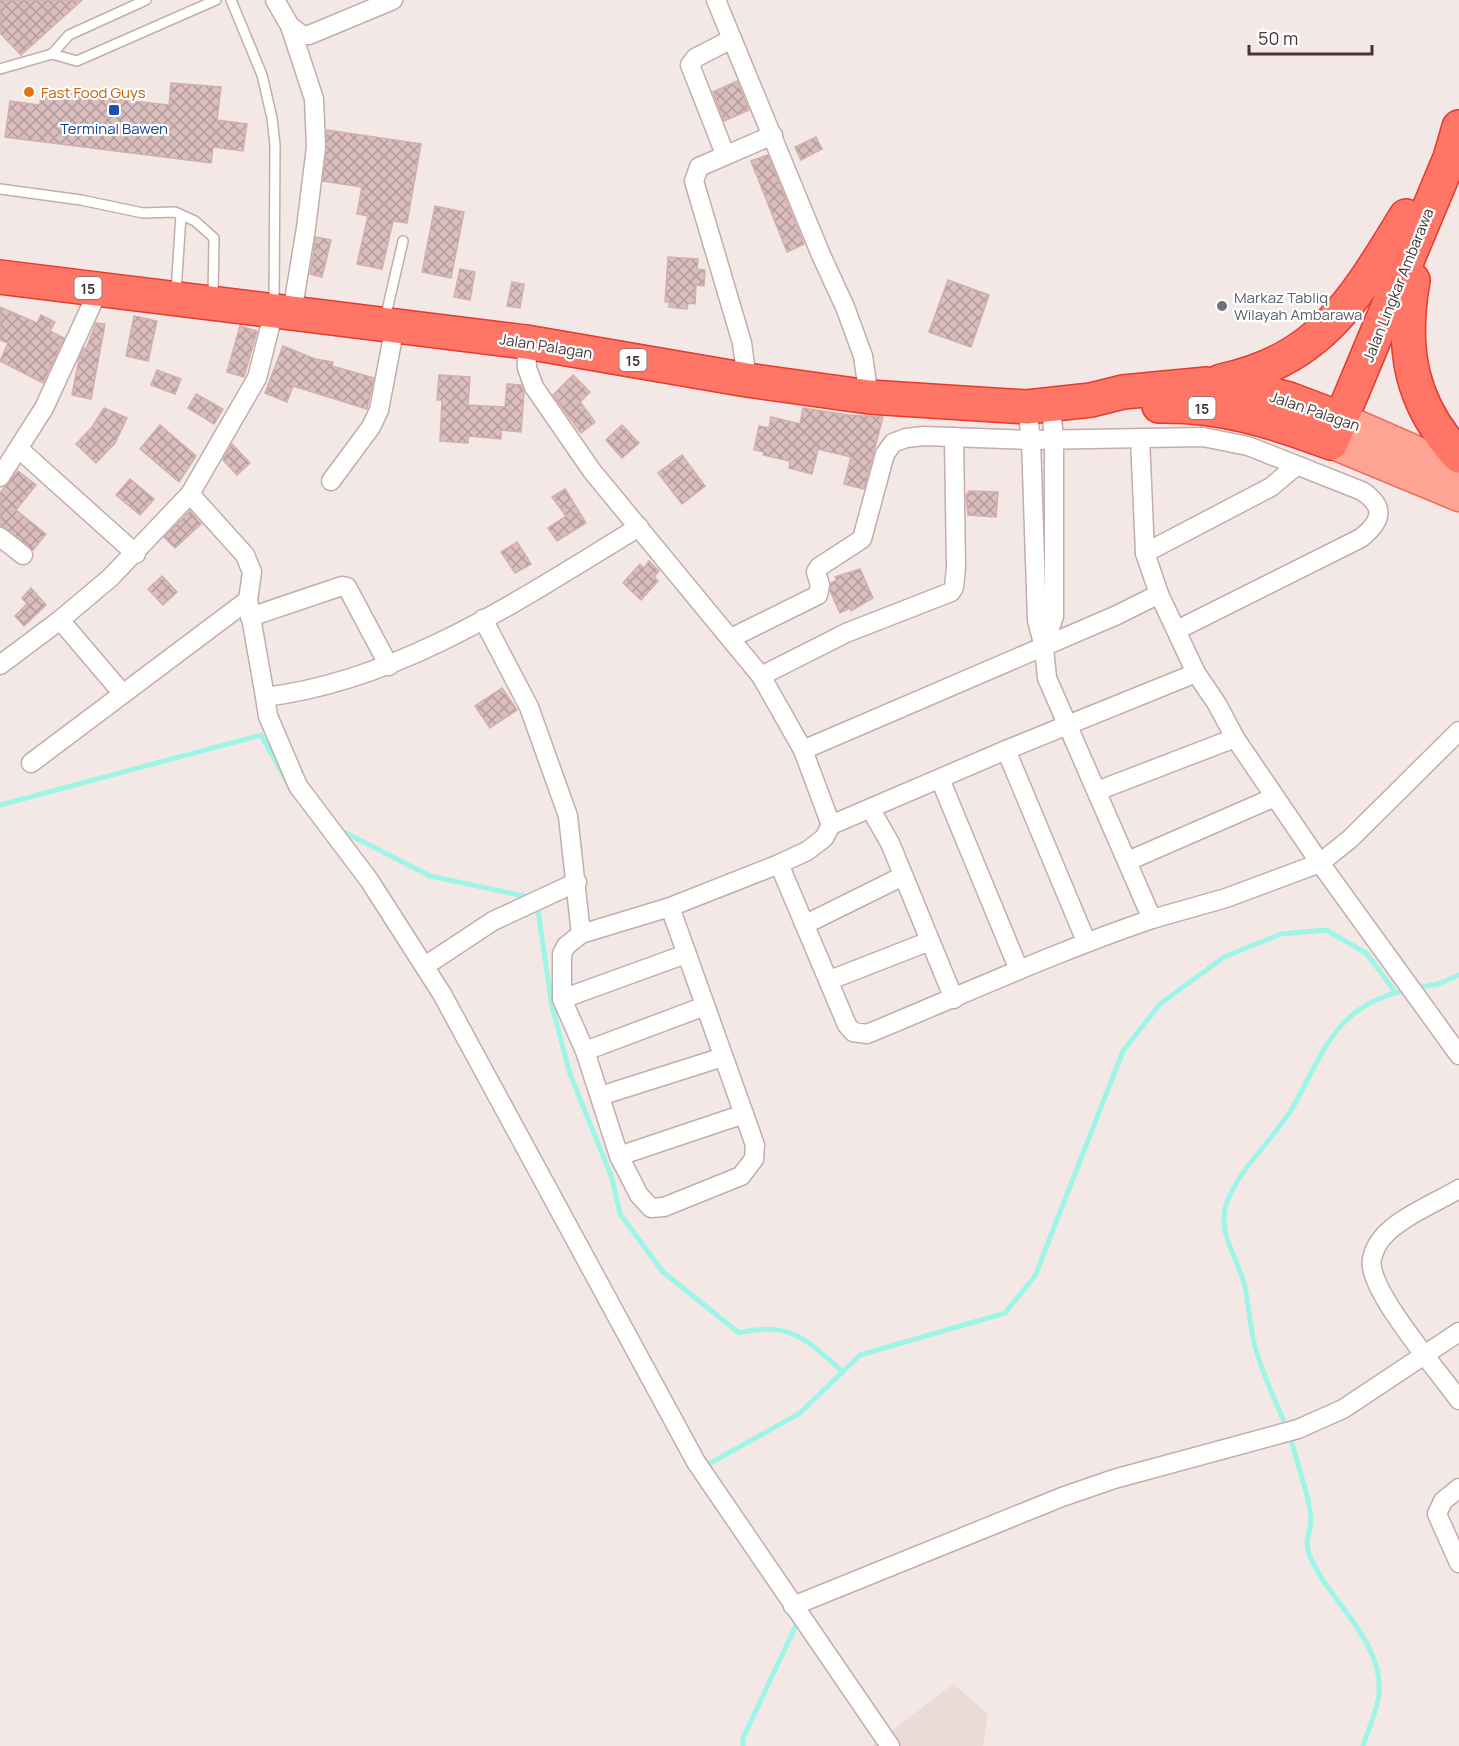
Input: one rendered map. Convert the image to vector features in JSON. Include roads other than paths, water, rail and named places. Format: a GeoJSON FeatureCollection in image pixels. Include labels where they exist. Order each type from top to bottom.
{"type":"FeatureCollection","features":[{"type":"Feature","properties":{"kind":"highway","name":"Jalan Lingkar Ambarawa"},"geometry":{"type":"LineString","coordinates":[[1414,222],[1433,156],[1459,111]]}},
{"type":"Feature","properties":{"kind":"highway","name":"Jalan Lingkar Ambarawa"},"geometry":{"type":"LineString","coordinates":[[1326,427],[1414,222],[1450,158],[1459,127]]}},
{"type":"Feature","properties":{"kind":"highway","name":"15"},"geometry":{"type":"LineString","coordinates":[[1207,384],[1246,376],[1292,356],[1331,326],[1414,222]]}},
{"type":"Feature","properties":{"kind":"highway"},"geometry":{"type":"LineString","coordinates":[[1414,222],[1407,313],[1409,362],[1424,407],[1459,456]]}},
{"type":"Feature","properties":{"kind":"highway","name":"Jalan Palagan"},"geometry":{"type":"LineString","coordinates":[[0,277],[213,301],[283,312],[526,342],[747,380],[869,398],[1039,406],[1091,400],[1123,392],[1207,384],[1254,390],[1326,427]]}},
{"type":"Feature","properties":{"kind":"highway","name":"Jalan Palagan"},"geometry":{"type":"LineString","coordinates":[[1091,400],[1126,406],[1184,405],[1235,411],[1274,421],[1326,427]]}},
{"type":"Feature","properties":{"kind":"main road","name":"Jalan Palagan"},"geometry":{"type":"LineString","coordinates":[[1326,427],[1459,470]]}},
{"type":"Feature","properties":{"kind":"main road","name":"Jalan Palagan"},"geometry":{"type":"LineString","coordinates":[[1326,427],[1459,496]]}},
{"type":"Feature","properties":{"kind":"street"},"geometry":{"type":"LineString","coordinates":[[0,665],[60,620],[136,554],[190,494],[257,378],[283,312],[306,228],[316,147],[314,99],[290,26],[275,0]]}},
{"type":"Feature","properties":{"kind":"street"},"geometry":{"type":"LineString","coordinates":[[290,26],[302,35],[309,35],[393,0]]}},
{"type":"Feature","properties":{"kind":"street"},"geometry":{"type":"LineString","coordinates":[[716,0],[821,255],[845,307],[862,356],[869,398]]}},
{"type":"Feature","properties":{"kind":"street"},"geometry":{"type":"LineString","coordinates":[[725,154],[690,65],[695,58],[732,39]]}},
{"type":"Feature","properties":{"kind":"street"},"geometry":{"type":"LineString","coordinates":[[747,380],[742,343],[694,181],[699,167],[773,135]]}},
{"type":"Feature","properties":{"kind":"street"},"geometry":{"type":"LineString","coordinates":[[0,477],[53,390],[99,289]]}},
{"type":"Feature","properties":{"kind":"street"},"geometry":{"type":"LineString","coordinates":[[331,481],[371,427],[380,410],[390,325]]}},
{"type":"Feature","properties":{"kind":"street"},"geometry":{"type":"LineString","coordinates":[[526,342],[527,368],[534,387],[592,471],[761,676],[803,750],[831,825]]}},
{"type":"Feature","properties":{"kind":"street"},"geometry":{"type":"LineString","coordinates":[[1039,406],[1031,440],[1037,620],[1044,647],[1047,678],[1152,919]]}},
{"type":"Feature","properties":{"kind":"street"},"geometry":{"type":"LineString","coordinates":[[1039,406],[1054,440],[1054,616],[1044,647]]}},
{"type":"Feature","properties":{"kind":"street"},"geometry":{"type":"LineString","coordinates":[[732,638],[818,595],[820,585],[816,572],[819,567],[862,539],[885,454],[893,443],[924,436],[1031,440],[1203,437],[1248,446],[1362,491],[1374,499],[1379,510],[1378,521],[1361,538],[1177,630]]}},
{"type":"Feature","properties":{"kind":"street"},"geometry":{"type":"LineString","coordinates":[[761,676],[846,633],[951,592],[954,587],[956,568],[954,437]]}},
{"type":"Feature","properties":{"kind":"street"},"geometry":{"type":"LineString","coordinates":[[1140,438],[1145,553],[1159,594],[1196,674],[1217,704],[1235,738],[1320,864],[1459,1056]]}},
{"type":"Feature","properties":{"kind":"street"},"geometry":{"type":"LineString","coordinates":[[19,449],[136,554]]}},
{"type":"Feature","properties":{"kind":"street"},"geometry":{"type":"LineString","coordinates":[[1145,553],[1271,487],[1296,466]]}},
{"type":"Feature","properties":{"kind":"street"},"geometry":{"type":"LineString","coordinates":[[190,494],[245,555],[252,572],[249,608],[268,716],[298,786],[369,880],[425,966],[508,1111],[696,1462],[799,1604],[890,1746]]}},
{"type":"Feature","properties":{"kind":"street"},"geometry":{"type":"LineString","coordinates":[[264,697],[323,687],[389,666],[483,619],[639,527]]}},
{"type":"Feature","properties":{"kind":"street"},"geometry":{"type":"LineString","coordinates":[[0,537],[23,555]]}},
{"type":"Feature","properties":{"kind":"street"},"geometry":{"type":"LineString","coordinates":[[31,763],[123,694],[249,608],[342,586],[347,587],[389,666]]}},
{"type":"Feature","properties":{"kind":"street"},"geometry":{"type":"LineString","coordinates":[[803,750],[1044,647],[1159,594]]}},
{"type":"Feature","properties":{"kind":"street"},"geometry":{"type":"LineString","coordinates":[[483,619],[529,707],[568,816],[581,934]]}},
{"type":"Feature","properties":{"kind":"street"},"geometry":{"type":"LineString","coordinates":[[60,620],[123,694]]}},
{"type":"Feature","properties":{"kind":"street"},"geometry":{"type":"LineString","coordinates":[[670,907],[755,1145],[749,1168],[741,1176],[664,1207],[651,1208],[645,1204],[619,1156],[585,1051],[562,999],[561,954],[566,946],[581,934],[670,907],[779,864],[807,850],[824,838],[831,825],[872,810],[1006,750],[1196,674]]}},
{"type":"Feature","properties":{"kind":"street"},"geometry":{"type":"LineString","coordinates":[[779,864],[830,980],[847,1025],[860,1034],[867,1034],[1086,941],[1226,898],[1320,864],[1350,839],[1459,731]]}},
{"type":"Feature","properties":{"kind":"street"},"geometry":{"type":"LineString","coordinates":[[1097,791],[1235,738]]}},
{"type":"Feature","properties":{"kind":"street"},"geometry":{"type":"LineString","coordinates":[[1006,750],[1086,941]]}},
{"type":"Feature","properties":{"kind":"street"},"geometry":{"type":"LineString","coordinates":[[940,778],[1019,970]]}},
{"type":"Feature","properties":{"kind":"street"},"geometry":{"type":"LineString","coordinates":[[1128,861],[1275,797]]}},
{"type":"Feature","properties":{"kind":"street"},"geometry":{"type":"LineString","coordinates":[[872,810],[890,843],[954,999]]}},
{"type":"Feature","properties":{"kind":"street"},"geometry":{"type":"LineString","coordinates":[[806,924],[903,876]]}},
{"type":"Feature","properties":{"kind":"street"},"geometry":{"type":"LineString","coordinates":[[425,966],[493,921],[577,882]]}},
{"type":"Feature","properties":{"kind":"street"},"geometry":{"type":"LineString","coordinates":[[830,980],[930,941]]}},
{"type":"Feature","properties":{"kind":"street"},"geometry":{"type":"LineString","coordinates":[[562,999],[686,954]]}},
{"type":"Feature","properties":{"kind":"street"},"geometry":{"type":"LineString","coordinates":[[585,1051],[705,1006]]}},
{"type":"Feature","properties":{"kind":"street"},"geometry":{"type":"LineString","coordinates":[[600,1096],[723,1057]]}},
{"type":"Feature","properties":{"kind":"street"},"geometry":{"type":"LineString","coordinates":[[619,1156],[744,1114]]}},
{"type":"Feature","properties":{"kind":"street"},"geometry":{"type":"LineString","coordinates":[[1459,1189],[1391,1228],[1374,1250],[1371,1266],[1378,1285],[1424,1355],[1459,1400]]}},
{"type":"Feature","properties":{"kind":"street"},"geometry":{"type":"LineString","coordinates":[[799,1604],[1062,1497],[1114,1479],[1298,1429],[1343,1410],[1459,1332]]}},
{"type":"Feature","properties":{"kind":"street"},"geometry":{"type":"LineString","coordinates":[[1459,1488],[1443,1501],[1437,1514],[1459,1563]]}},
{"type":"Feature","properties":{"kind":"lane"},"geometry":{"type":"LineString","coordinates":[[52,54],[69,35],[146,0]]}},
{"type":"Feature","properties":{"kind":"lane"},"geometry":{"type":"LineString","coordinates":[[0,69],[52,54],[77,61],[216,0]]}},
{"type":"Feature","properties":{"kind":"lane"},"geometry":{"type":"LineString","coordinates":[[231,0],[262,75],[272,118],[283,312]]}},
{"type":"Feature","properties":{"kind":"lane"},"geometry":{"type":"LineString","coordinates":[[0,189],[81,200],[143,213],[175,212],[195,221],[214,238],[213,301]]}},
{"type":"Feature","properties":{"kind":"lane"},"geometry":{"type":"LineString","coordinates":[[176,297],[181,215]]}},
{"type":"Feature","properties":{"kind":"lane"},"geometry":{"type":"LineString","coordinates":[[390,325],[403,241]]}},
{"type":"Feature","properties":{"kind":"waterway"},"geometry":{"type":"LineString","coordinates":[[0,805],[261,735],[292,791]]}},
{"type":"Feature","properties":{"kind":"waterway"},"geometry":{"type":"LineString","coordinates":[[338,829],[430,876],[524,896],[538,911],[552,1006],[570,1074],[612,1178],[620,1214],[663,1272],[739,1333],[772,1329],[785,1331],[808,1342],[843,1372]]}},
{"type":"Feature","properties":{"kind":"waterway"},"geometry":{"type":"LineString","coordinates":[[709,1467],[707,1465],[800,1413],[860,1355],[1005,1313],[1035,1276],[1123,1051],[1160,1004],[1224,957],[1281,934],[1326,930],[1366,953],[1396,993]]}},
{"type":"Feature","properties":{"kind":"waterway"},"geometry":{"type":"LineString","coordinates":[[1416,988],[1438,984],[1459,975]]}},
{"type":"Feature","properties":{"kind":"waterway"},"geometry":{"type":"LineString","coordinates":[[1363,1746],[1378,1700],[1378,1674],[1373,1656],[1364,1638],[1328,1588],[1309,1554],[1307,1540],[1311,1519],[1307,1497],[1288,1431],[1258,1357],[1252,1335],[1244,1283],[1226,1235],[1224,1215],[1226,1205],[1239,1178],[1289,1113],[1327,1045],[1338,1030],[1350,1016],[1366,1005],[1384,996],[1407,990]]}},
{"type":"Feature","properties":{"kind":"waterway"},"geometry":{"type":"LineString","coordinates":[[743,1746],[743,1738],[799,1619]]}},
{"type":"Feature","properties":{"kind":"place","name":"Fast Food Guys"},"geometry":{"type":"Point","coordinates":[29,92]}},
{"type":"Feature","properties":{"kind":"place","name":"Terminal Bawen"},"geometry":{"type":"Point","coordinates":[114,110]}},
{"type":"Feature","properties":{"kind":"place","name":"Markaz Tabliq Wilayah Ambarawa"},"geometry":{"type":"Point","coordinates":[1222,306]}}]}
